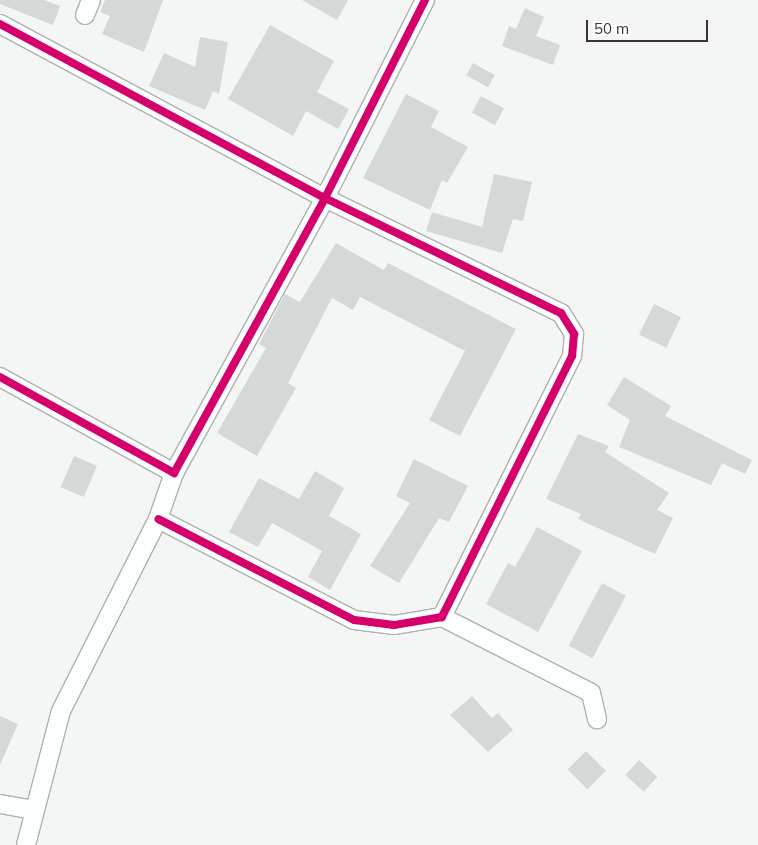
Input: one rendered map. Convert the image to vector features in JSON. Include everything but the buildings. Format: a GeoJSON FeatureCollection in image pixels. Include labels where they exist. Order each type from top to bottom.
{"type":"FeatureCollection","features":[{"type":"Feature","properties":{"kind":"street"},"geometry":{"type":"LineString","coordinates":[[26,845],[61,711],[158,519],[174,473],[325,198],[425,0]]}},
{"type":"Feature","properties":{"kind":"street"},"geometry":{"type":"LineString","coordinates":[[0,24],[325,198],[561,313],[574,334],[572,356],[442,617]]}},
{"type":"Feature","properties":{"kind":"street"},"geometry":{"type":"LineString","coordinates":[[0,376],[174,473]]}},
{"type":"Feature","properties":{"kind":"street"},"geometry":{"type":"LineString","coordinates":[[158,519],[354,620],[394,626],[442,617],[592,693],[597,719]]}},
{"type":"Feature","properties":{"kind":"street"},"geometry":{"type":"LineString","coordinates":[[0,804],[34,810]]}},
{"type":"Feature","properties":{"kind":"cycle path"},"geometry":{"type":"LineString","coordinates":[[0,377],[174,473],[325,198],[425,0]]}},
{"type":"Feature","properties":{"kind":"cycle path"},"geometry":{"type":"LineString","coordinates":[[0,24],[325,198],[561,313],[574,334],[572,356],[442,617],[394,625],[354,620],[158,519]]}}]}
